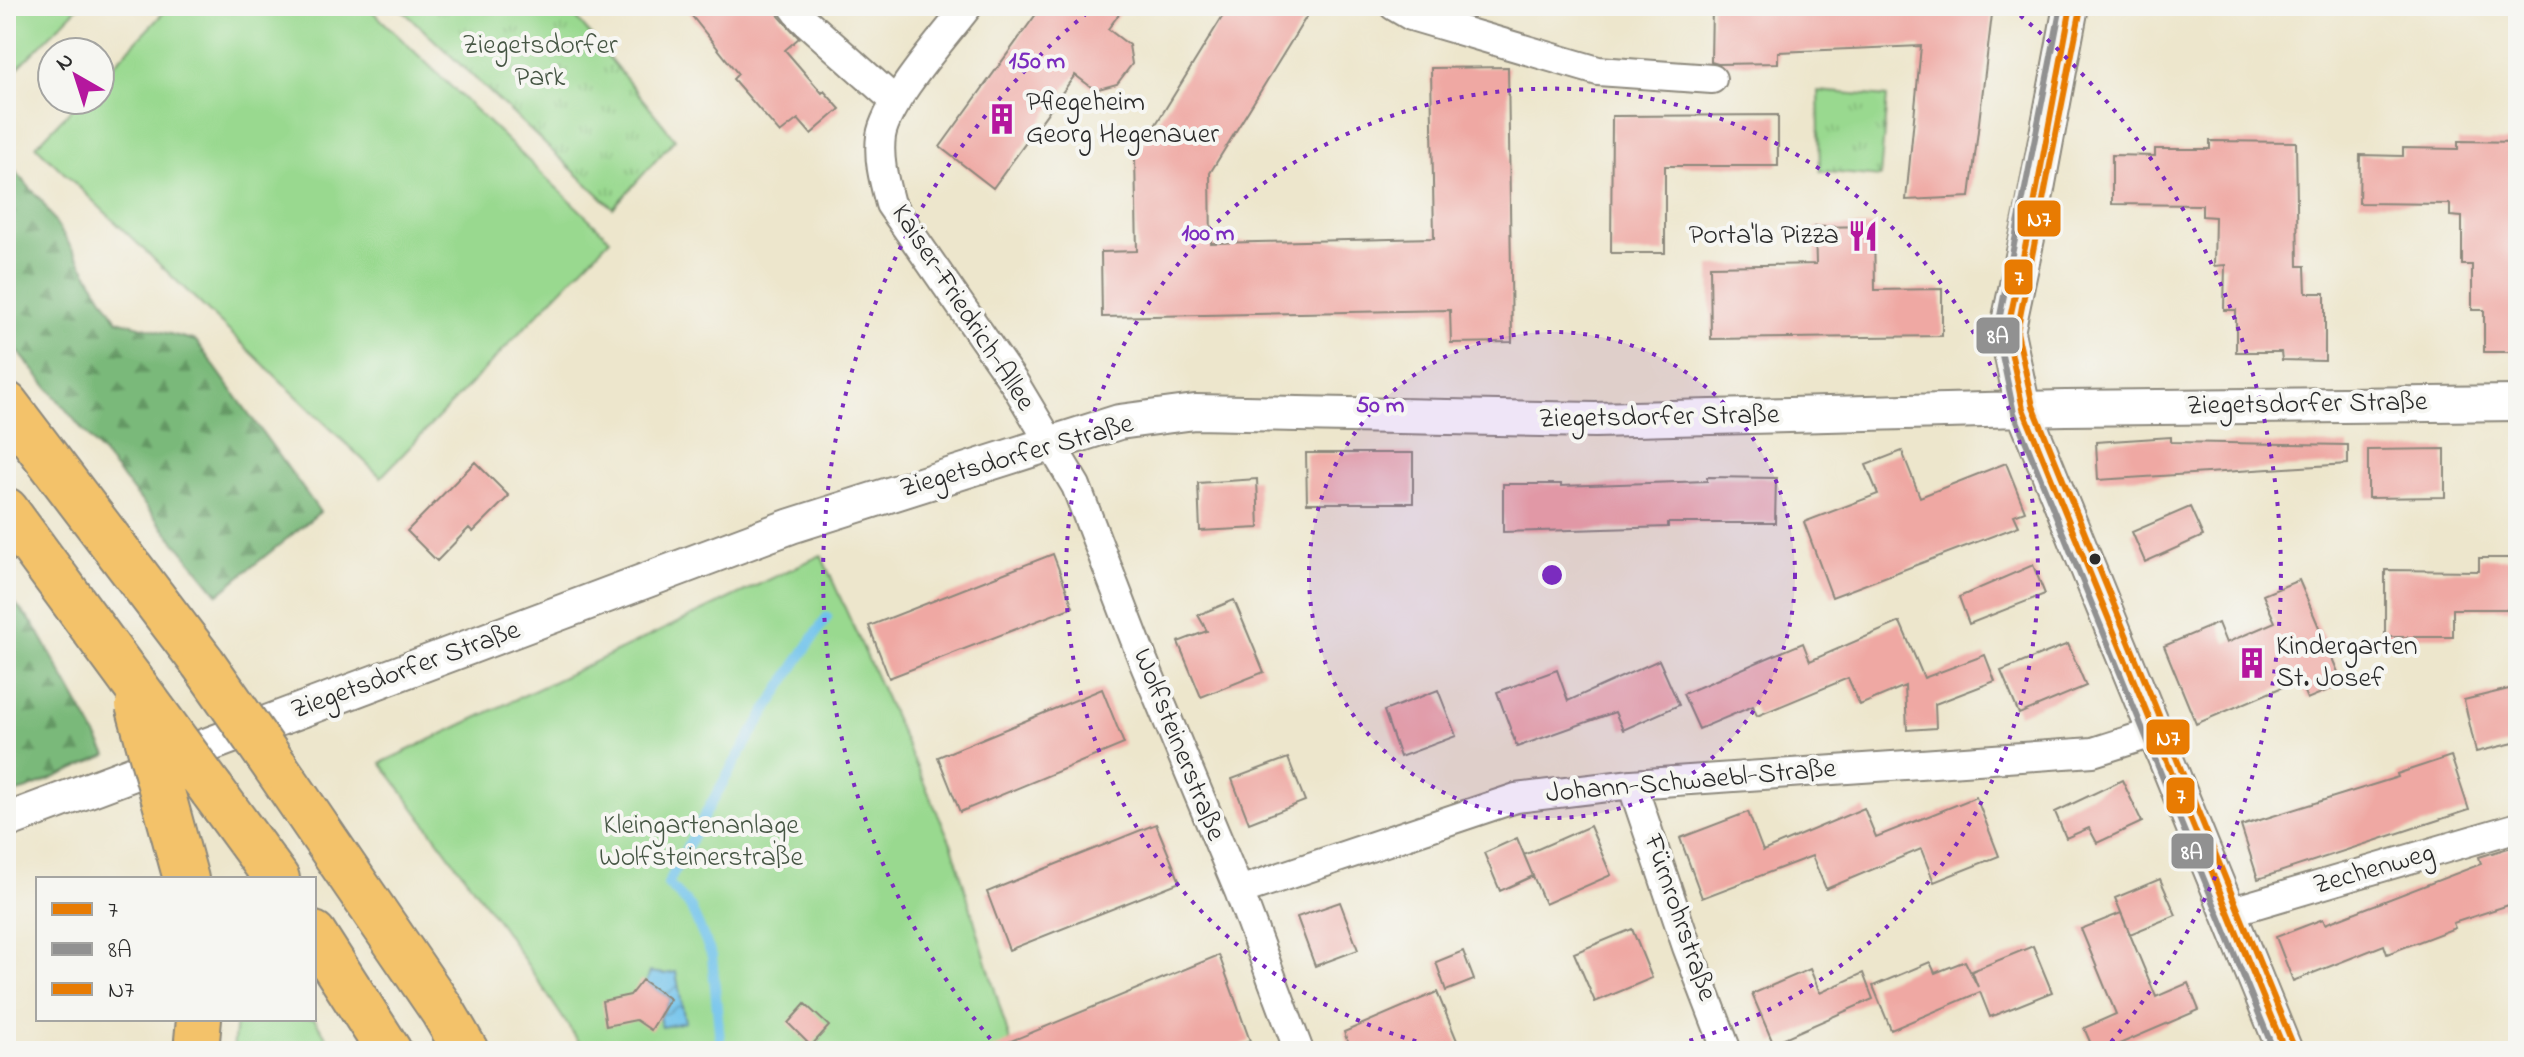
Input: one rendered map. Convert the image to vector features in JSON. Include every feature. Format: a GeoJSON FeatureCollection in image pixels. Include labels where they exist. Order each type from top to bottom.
{"type":"FeatureCollection","features":[{"type":"Feature","properties":{"kind":"highway"},"geometry":{"type":"LineString","coordinates":[[6,404],[203,663],[442,1010],[466,1051]]}},
{"type":"Feature","properties":{"kind":"highway"},"geometry":{"type":"LineString","coordinates":[[6,510],[276,877]]}},
{"type":"Feature","properties":{"kind":"highway"},"geometry":{"type":"LineString","coordinates":[[131,680],[185,877]]}},
{"type":"Feature","properties":{"kind":"highway"},"geometry":{"type":"LineString","coordinates":[[316,937],[389,1051]]}},
{"type":"Feature","properties":{"kind":"highway"},"geometry":{"type":"LineString","coordinates":[[196,1051],[199,1021]]}},
{"type":"Feature","properties":{"kind":"street"},"geometry":{"type":"LineString","coordinates":[[793,6],[802,18],[896,102]]}},
{"type":"Feature","properties":{"kind":"street","name":"Kaiser-Friedrich-Allee"},"geometry":{"type":"LineString","coordinates":[[968,6],[896,102],[881,133],[881,172],[890,204],[1015,384],[1050,443]]}},
{"type":"Feature","properties":{"kind":"street"},"geometry":{"type":"LineString","coordinates":[[1394,6],[1411,16],[1598,71],[1712,79]]}},
{"type":"Feature","properties":{"kind":"street"},"geometry":{"type":"LineString","coordinates":[[2071,6],[2007,332],[2023,409],[2285,1051]]}},
{"type":"Feature","properties":{"kind":"street","name":"Ziegetsdorfer Straße"},"geometry":{"type":"LineString","coordinates":[[6,821],[791,526],[1119,422],[1195,412],[1595,420],[2023,409],[2518,403]]}},
{"type":"Feature","properties":{"kind":"street","name":"Wolfsteinerstraße"},"geometry":{"type":"LineString","coordinates":[[1050,443],[1082,499],[1144,663],[1239,891],[1299,1051]]}},
{"type":"Feature","properties":{"kind":"street","name":"Johann-Schwaebl-Straße"},"geometry":{"type":"LineString","coordinates":[[1239,891],[1516,798],[1632,784],[2093,752],[2156,732]]}},
{"type":"Feature","properties":{"kind":"street","name":"Fürnrohrstraße"},"geometry":{"type":"LineString","coordinates":[[1632,784],[1687,947],[1727,1051]]}},
{"type":"Feature","properties":{"kind":"street","name":"Zechenweg"},"geometry":{"type":"LineString","coordinates":[[2229,912],[2518,827]]}},
{"type":"Feature","properties":{"kind":"green space"},"geometry":{"type":"Polygon","coordinates":[[[6,6],[79,6],[49,36],[36,36],[36,50],[6,80],[6,6]]]}},
{"type":"Feature","properties":{"kind":"green space"},"geometry":{"type":"Polygon","coordinates":[[[170,6],[367,6],[610,239],[381,477],[36,146],[65,116],[116,116],[116,62],[170,6]]]}},
{"type":"Feature","properties":{"kind":"green space","name":"Ziegetsdorfer Park"},"geometry":{"type":"Polygon","coordinates":[[[398,6],[567,6],[675,139],[613,208],[398,6]]]}},
{"type":"Feature","properties":{"kind":"green space"},"geometry":{"type":"Polygon","coordinates":[[[1818,91],[1887,97],[1880,177],[1820,171],[1818,91]]]}},
{"type":"Feature","properties":{"kind":"green space"},"geometry":{"type":"Polygon","coordinates":[[[6,121],[12,168],[42,201],[117,320],[196,341],[320,512],[218,594],[6,337],[6,121]]]}},
{"type":"Feature","properties":{"kind":"green space","name":"Kleingartenanlage Wolfsteinerstraße"},"geometry":{"type":"Polygon","coordinates":[[[821,555],[952,845],[1013,1051],[585,1051],[503,928],[381,763],[821,555]]]}},
{"type":"Feature","properties":{"kind":"green space"},"geometry":{"type":"Polygon","coordinates":[[[6,593],[35,626],[107,755],[28,789],[6,795],[6,593]]]}},
{"type":"Feature","properties":{"kind":"green space"},"geometry":{"type":"Polygon","coordinates":[[[236,1021],[316,1021],[335,1051],[233,1051],[236,1021]]]}},
{"type":"Feature","properties":{"kind":"water"},"geometry":{"type":"Polygon","coordinates":[[[650,972],[676,972],[685,1022],[662,1027],[659,1018],[670,999],[646,983],[650,972]]]}},
{"type":"Feature","properties":{"kind":"building"},"geometry":{"type":"Polygon","coordinates":[[[684,6],[776,6],[779,16],[799,38],[785,50],[840,109],[811,134],[798,119],[780,133],[733,79],[738,74],[684,6]]]}},
{"type":"Feature","properties":{"kind":"building","name":"Pflegeheim Georg Hegenauer"},"geometry":{"type":"Polygon","coordinates":[[[1042,6],[1125,6],[1108,29],[1129,45],[1132,64],[1117,84],[1095,90],[1075,75],[993,188],[940,147],[1042,6]]]}},
{"type":"Feature","properties":{"kind":"building"},"geometry":{"type":"Polygon","coordinates":[[[1229,6],[1313,6],[1210,173],[1211,243],[1434,238],[1431,68],[1508,67],[1512,342],[1451,343],[1450,310],[1102,317],[1101,252],[1137,251],[1135,158],[1229,6]]]}},
{"type":"Feature","properties":{"kind":"building"},"geometry":{"type":"Polygon","coordinates":[[[1712,6],[1993,6],[1970,197],[1906,200],[1921,46],[1778,52],[1778,63],[1718,64],[1711,62],[1712,6]]]}},
{"type":"Feature","properties":{"kind":"building"},"geometry":{"type":"Polygon","coordinates":[[[1778,115],[1778,166],[1665,166],[1665,253],[1611,253],[1612,116],[1778,115]]]}},
{"type":"Feature","properties":{"kind":"building"},"geometry":{"type":"Polygon","coordinates":[[[2210,141],[2296,142],[2298,266],[2305,266],[2306,293],[2325,293],[2325,361],[2282,360],[2281,352],[2236,352],[2236,310],[2224,310],[2225,265],[2214,266],[2215,217],[2202,216],[2202,205],[2112,204],[2112,155],[2155,156],[2155,149],[2210,149],[2210,141]]]}},
{"type":"Feature","properties":{"kind":"building"},"geometry":{"type":"Polygon","coordinates":[[[2458,141],[2518,142],[2518,352],[2484,352],[2484,310],[2472,310],[2472,265],[2462,265],[2462,217],[2450,216],[2450,204],[2359,203],[2360,155],[2403,156],[2403,148],[2458,149],[2458,141]]]}},
{"type":"Feature","properties":{"kind":"building"},"geometry":{"type":"Polygon","coordinates":[[[1874,226],[1875,290],[1942,289],[1942,336],[1711,339],[1710,266],[1816,264],[1815,227],[1874,226]]]}},
{"type":"Feature","properties":{"kind":"building"},"geometry":{"type":"Polygon","coordinates":[[[2171,437],[2171,442],[2348,445],[2348,464],[2098,480],[2096,442],[2171,437]]]}},
{"type":"Feature","properties":{"kind":"building"},"geometry":{"type":"Polygon","coordinates":[[[2445,449],[2445,497],[2368,498],[2368,450],[2445,449]]]}},
{"type":"Feature","properties":{"kind":"building"},"geometry":{"type":"Polygon","coordinates":[[[1902,451],[1920,497],[2006,463],[2025,511],[2014,515],[2019,526],[1832,597],[1804,522],[1878,494],[1866,465],[1902,451]]]}},
{"type":"Feature","properties":{"kind":"building"},"geometry":{"type":"Polygon","coordinates":[[[1306,453],[1413,453],[1413,503],[1307,503],[1306,453]]]}},
{"type":"Feature","properties":{"kind":"building"},"geometry":{"type":"Polygon","coordinates":[[[475,462],[509,496],[473,532],[469,528],[437,561],[407,531],[475,462]]]}},
{"type":"Feature","properties":{"kind":"building"},"geometry":{"type":"Polygon","coordinates":[[[1707,477],[1776,478],[1775,523],[1668,523],[1668,527],[1503,532],[1503,484],[1561,486],[1707,481],[1707,477]]]}},
{"type":"Feature","properties":{"kind":"building"},"geometry":{"type":"Polygon","coordinates":[[[1257,479],[1259,528],[1200,531],[1198,483],[1257,479]]]}},
{"type":"Feature","properties":{"kind":"building"},"geometry":{"type":"Polygon","coordinates":[[[2190,507],[2203,536],[2145,562],[2132,532],[2190,507]]]}},
{"type":"Feature","properties":{"kind":"building"},"geometry":{"type":"Polygon","coordinates":[[[1053,554],[1073,607],[889,678],[869,626],[1053,554]]]}},
{"type":"Feature","properties":{"kind":"building"},"geometry":{"type":"Polygon","coordinates":[[[2479,558],[2518,558],[2518,609],[2453,609],[2453,637],[2385,637],[2385,570],[2479,571],[2479,558]]]}},
{"type":"Feature","properties":{"kind":"building"},"geometry":{"type":"Polygon","coordinates":[[[2033,565],[2045,594],[1969,624],[1959,597],[2033,565]]]}},
{"type":"Feature","properties":{"kind":"building","name":"Kindergarten St. Josef"},"geometry":{"type":"Polygon","coordinates":[[[2299,580],[2343,684],[2307,699],[2299,680],[2196,724],[2164,646],[2218,623],[2226,643],[2275,622],[2263,595],[2299,580]]]}},
{"type":"Feature","properties":{"kind":"building"},"geometry":{"type":"Polygon","coordinates":[[[1234,600],[1264,672],[1201,697],[1178,642],[1207,631],[1198,615],[1234,600]]]}},
{"type":"Feature","properties":{"kind":"building"},"geometry":{"type":"Polygon","coordinates":[[[1900,622],[1924,678],[1985,655],[1995,681],[1935,704],[1936,728],[1907,730],[1905,686],[1860,705],[1848,678],[1757,716],[1753,706],[1699,729],[1683,694],[1803,643],[1810,661],[1900,622]]]}},
{"type":"Feature","properties":{"kind":"building"},"geometry":{"type":"Polygon","coordinates":[[[2068,644],[2086,686],[2019,714],[2001,671],[2068,644]]]}},
{"type":"Feature","properties":{"kind":"building"},"geometry":{"type":"Polygon","coordinates":[[[1659,660],[1679,705],[1623,730],[1615,712],[1517,747],[1497,692],[1557,670],[1568,701],[1659,660]]]}},
{"type":"Feature","properties":{"kind":"building"},"geometry":{"type":"Polygon","coordinates":[[[2513,688],[2518,709],[2518,742],[2476,752],[2464,700],[2513,688]]]}},
{"type":"Feature","properties":{"kind":"building"},"geometry":{"type":"Polygon","coordinates":[[[1102,689],[1124,744],[960,812],[938,757],[1102,689]]]}},
{"type":"Feature","properties":{"kind":"building"},"geometry":{"type":"Polygon","coordinates":[[[1438,690],[1456,736],[1400,757],[1384,711],[1438,690]]]}},
{"type":"Feature","properties":{"kind":"building"},"geometry":{"type":"Polygon","coordinates":[[[2451,756],[2469,810],[2258,879],[2241,826],[2398,777],[2397,774],[2451,756]]]}},
{"type":"Feature","properties":{"kind":"building"},"geometry":{"type":"Polygon","coordinates":[[[1288,758],[1305,801],[1249,823],[1232,779],[1288,758]]]}},
{"type":"Feature","properties":{"kind":"building"},"geometry":{"type":"Polygon","coordinates":[[[2122,780],[2142,822],[2097,843],[2089,828],[2066,838],[2055,812],[2122,780]]]}},
{"type":"Feature","properties":{"kind":"building"},"geometry":{"type":"Polygon","coordinates":[[[1976,797],[1999,856],[1934,882],[1921,849],[1826,889],[1812,856],[1702,898],[1680,838],[1748,812],[1763,851],[1864,808],[1876,837],[1976,797]]]}},
{"type":"Feature","properties":{"kind":"building"},"geometry":{"type":"Polygon","coordinates":[[[1156,824],[1180,882],[1009,950],[987,892],[1156,824]]]}},
{"type":"Feature","properties":{"kind":"building"},"geometry":{"type":"Polygon","coordinates":[[[1590,826],[1611,875],[1545,904],[1524,855],[1590,826]]]}},
{"type":"Feature","properties":{"kind":"building"},"geometry":{"type":"Polygon","coordinates":[[[1517,838],[1533,876],[1500,891],[1484,853],[1517,838]]]}},
{"type":"Feature","properties":{"kind":"building"},"geometry":{"type":"Polygon","coordinates":[[[2518,845],[2518,902],[2453,923],[2455,928],[2387,954],[2384,945],[2293,981],[2276,937],[2323,919],[2325,924],[2481,864],[2479,857],[2518,845]]]}},
{"type":"Feature","properties":{"kind":"building"},"geometry":{"type":"Polygon","coordinates":[[[2160,879],[2176,915],[2130,934],[2115,898],[2160,879]]]}},
{"type":"Feature","properties":{"kind":"building"},"geometry":{"type":"Polygon","coordinates":[[[1340,902],[1358,950],[1315,966],[1297,917],[1340,902]]]}},
{"type":"Feature","properties":{"kind":"building"},"geometry":{"type":"Polygon","coordinates":[[[2121,913],[2156,997],[2188,983],[2199,1010],[2103,1051],[2094,1051],[2084,1028],[2116,1014],[2081,929],[2121,913]]]}},
{"type":"Feature","properties":{"kind":"building"},"geometry":{"type":"Polygon","coordinates":[[[1632,929],[1652,978],[1595,1002],[1574,953],[1632,929]]]}},
{"type":"Feature","properties":{"kind":"building"},"geometry":{"type":"Polygon","coordinates":[[[2033,946],[2052,992],[1990,1017],[1980,992],[1891,1030],[1873,986],[1930,962],[1935,973],[1965,961],[1978,987],[1972,971],[2033,946]]]}},
{"type":"Feature","properties":{"kind":"building"},"geometry":{"type":"Polygon","coordinates":[[[1463,951],[1474,980],[1446,991],[1436,962],[1463,951]]]}},
{"type":"Feature","properties":{"kind":"building"},"geometry":{"type":"Polygon","coordinates":[[[1219,955],[1250,1041],[1225,1051],[987,1051],[1219,955]]]}},
{"type":"Feature","properties":{"kind":"building"},"geometry":{"type":"Polygon","coordinates":[[[1810,969],[1820,993],[1863,973],[1873,999],[1773,1043],[1752,994],[1810,969]]]}},
{"type":"Feature","properties":{"kind":"building"},"geometry":{"type":"Polygon","coordinates":[[[642,980],[670,999],[651,1030],[636,1020],[606,1026],[602,1001],[630,995],[642,980]]]}},
{"type":"Feature","properties":{"kind":"building"},"geometry":{"type":"Polygon","coordinates":[[[1437,992],[1458,1043],[1439,1051],[1351,1051],[1344,1032],[1437,992]]]}},
{"type":"Feature","properties":{"kind":"building"},"geometry":{"type":"Polygon","coordinates":[[[805,1004],[829,1026],[811,1046],[788,1023],[805,1004]]]}},
{"type":"Feature","properties":{"kind":"waterway"},"geometry":{"type":"LineString","coordinates":[[721,1051],[712,956],[690,906],[668,884],[743,748],[827,617]]}},
{"type":"Feature","properties":{"kind":"transit line","name":"8A"},"geometry":{"type":"LineString","coordinates":[[2061,6],[1997,331],[2014,413],[2274,1051]]}},
{"type":"Feature","properties":{"kind":"transit line","name":"7"},"geometry":{"type":"LineString","coordinates":[[2071,6],[2007,332],[2023,409],[2285,1051]]}},
{"type":"Feature","properties":{"kind":"transit line","name":"N7"},"geometry":{"type":"LineString","coordinates":[[2081,8],[2017,332],[2033,406],[2294,1047]]}},
{"type":"Feature","properties":{"kind":"place","name":"Pflegeheim Georg Hegenauer"},"geometry":{"type":"Point","coordinates":[1002,119]}},
{"type":"Feature","properties":{"kind":"place","name":"Porta'la Pizza"},"geometry":{"type":"Point","coordinates":[1863,236]}},
{"type":"Feature","properties":{"kind":"place","name":"Kindergarten St. Josef"},"geometry":{"type":"Point","coordinates":[2252,663]}}]}
